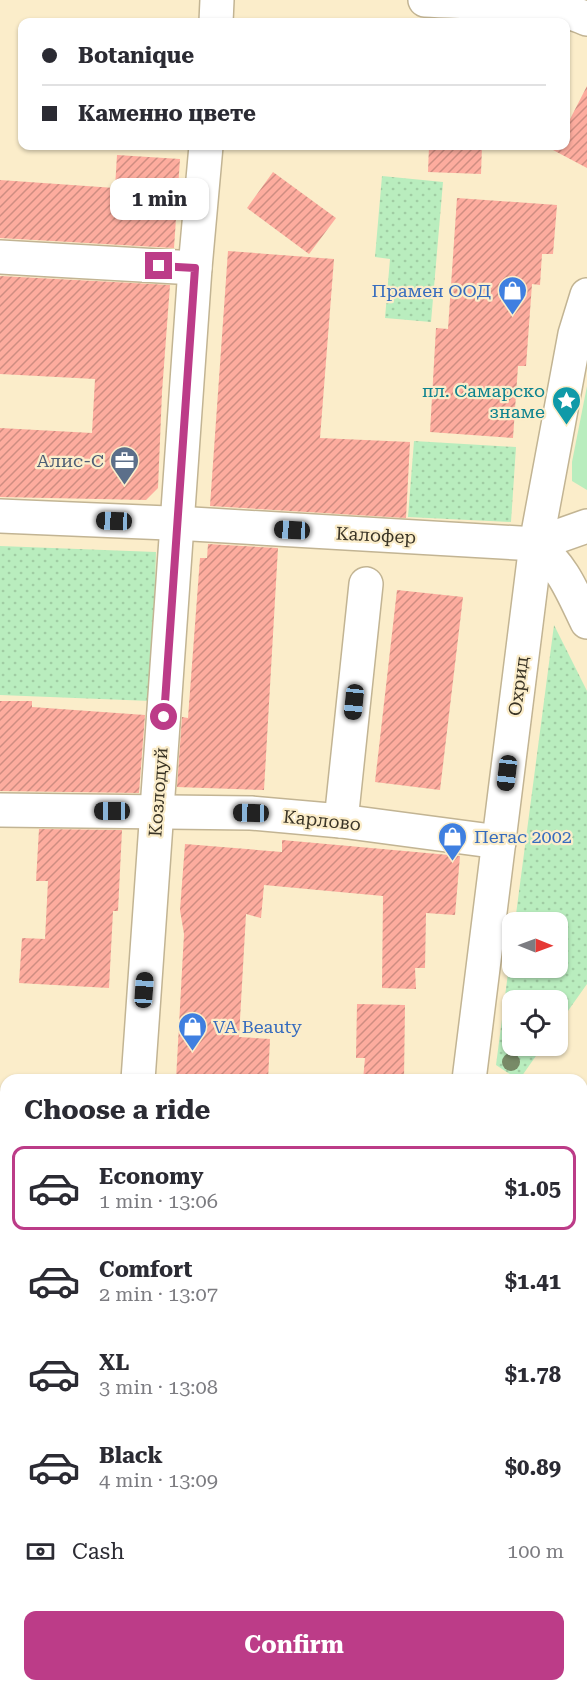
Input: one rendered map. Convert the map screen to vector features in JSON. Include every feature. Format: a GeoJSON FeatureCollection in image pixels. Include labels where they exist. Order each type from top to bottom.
{"type":"FeatureCollection","features":[{"type":"Feature","properties":{"kind":"street"},"geometry":{"type":"LineString","coordinates":[[216,18],[217,0]]}},
{"type":"Feature","properties":{"kind":"street"},"geometry":{"type":"LineString","coordinates":[[425,0],[551,7],[587,19]]}},
{"type":"Feature","properties":{"kind":"street","name":"Козлодуй"},"geometry":{"type":"LineString","coordinates":[[138,1074],[195,268],[206,150]]}},
{"type":"Feature","properties":{"kind":"street"},"geometry":{"type":"LineString","coordinates":[[0,257],[195,268]]}},
{"type":"Feature","properties":{"kind":"street","name":"Охрид"},"geometry":{"type":"LineString","coordinates":[[470,1074],[536,544],[573,343],[587,295]]}},
{"type":"Feature","properties":{"kind":"street","name":"Калофер"},"geometry":{"type":"LineString","coordinates":[[0,516],[536,544]]}},
{"type":"Feature","properties":{"kind":"street"},"geometry":{"type":"LineString","coordinates":[[587,526],[536,544],[553,560],[566,578],[587,622]]}},
{"type":"Feature","properties":{"kind":"street"},"geometry":{"type":"LineString","coordinates":[[341,821],[366,584]]}},
{"type":"Feature","properties":{"kind":"street","name":"Карлово"},"geometry":{"type":"LineString","coordinates":[[0,810],[251,813],[341,821],[499,842]]}},
{"type":"Feature","properties":{"kind":"green space"},"geometry":{"type":"Polygon","coordinates":[[[382,176],[443,182],[431,322],[385,318],[390,259],[375,257],[382,176]]]}},
{"type":"Feature","properties":{"kind":"green space","name":"пл. Самарско знаме"},"geometry":{"type":"Polygon","coordinates":[[[587,386],[587,490],[572,481],[572,462],[587,386]]]}},
{"type":"Feature","properties":{"kind":"green space"},"geometry":{"type":"Polygon","coordinates":[[[414,441],[516,447],[511,522],[408,517],[414,441]]]}},
{"type":"Feature","properties":{"kind":"green space"},"geometry":{"type":"Polygon","coordinates":[[[0,546],[156,552],[151,701],[0,695],[0,546]]]}},
{"type":"Feature","properties":{"kind":"green space"},"geometry":{"type":"Polygon","coordinates":[[[554,625],[587,691],[587,984],[568,1011],[568,990],[506,990],[507,978],[568,978],[568,912],[516,912],[554,625]]]}},
{"type":"Feature","properties":{"kind":"green space"},"geometry":{"type":"Polygon","coordinates":[[[502,1019],[502,1056],[536,1056],[523,1074],[510,1074],[496,1065],[502,1019]]]}},
{"type":"Feature","properties":{"kind":"building"},"geometry":{"type":"Polygon","coordinates":[[[587,86],[587,168],[553,150],[570,150],[570,119],[587,86]]]}},
{"type":"Feature","properties":{"kind":"building"},"geometry":{"type":"Polygon","coordinates":[[[429,150],[482,150],[481,174],[428,172],[429,150]]]}},
{"type":"Feature","properties":{"kind":"building"},"geometry":{"type":"Polygon","coordinates":[[[117,155],[180,159],[174,248],[0,238],[0,180],[115,188],[117,155]]]}},
{"type":"Feature","properties":{"kind":"building"},"geometry":{"type":"Polygon","coordinates":[[[273,172],[336,218],[309,254],[247,208],[273,172]]]}},
{"type":"Feature","properties":{"kind":"building"},"geometry":{"type":"Polygon","coordinates":[[[457,198],[557,205],[553,254],[542,254],[540,285],[532,284],[526,366],[518,366],[513,438],[430,432],[436,328],[448,329],[457,198]]]}},
{"type":"Feature","properties":{"kind":"building"},"geometry":{"type":"Polygon","coordinates":[[[228,251],[334,259],[320,438],[410,442],[406,518],[210,506],[228,251]]]}},
{"type":"Feature","properties":{"kind":"building"},"geometry":{"type":"Polygon","coordinates":[[[0,276],[170,285],[158,488],[146,500],[0,497],[0,428],[92,433],[95,379],[0,374],[0,276]]]}},
{"type":"Feature","properties":{"kind":"building"},"geometry":{"type":"Polygon","coordinates":[[[208,544],[278,548],[264,790],[177,787],[182,717],[188,718],[200,558],[207,558],[208,544]]]}},
{"type":"Feature","properties":{"kind":"building"},"geometry":{"type":"Polygon","coordinates":[[[397,590],[463,597],[440,790],[375,782],[397,590]]]}},
{"type":"Feature","properties":{"kind":"building"},"geometry":{"type":"Polygon","coordinates":[[[0,701],[32,701],[32,707],[145,715],[139,793],[0,791],[0,701]]]}},
{"type":"Feature","properties":{"kind":"building"},"geometry":{"type":"Polygon","coordinates":[[[39,829],[122,830],[118,911],[113,911],[109,988],[19,983],[22,938],[45,939],[48,881],[36,881],[39,829]]]}},
{"type":"Feature","properties":{"kind":"building"},"geometry":{"type":"Polygon","coordinates":[[[282,840],[460,856],[455,915],[426,913],[425,968],[415,968],[416,989],[382,988],[383,896],[264,885],[261,918],[246,914],[239,1037],[270,1039],[268,1074],[176,1074],[184,934],[180,910],[185,844],[282,852],[282,840]]]}},
{"type":"Feature","properties":{"kind":"building"},"geometry":{"type":"Polygon","coordinates":[[[357,1004],[405,1005],[404,1074],[364,1074],[365,1058],[356,1058],[357,1004]]]}},
{"type":"Feature","properties":{"kind":"place","name":"Прамен ООД"},"geometry":{"type":"Point","coordinates":[512,316]}},
{"type":"Feature","properties":{"kind":"place","name":"пл. Самарско знаме"},"geometry":{"type":"Point","coordinates":[566,426]}},
{"type":"Feature","properties":{"kind":"place","name":"Алис-С"},"geometry":{"type":"Point","coordinates":[125,486]}},
{"type":"Feature","properties":{"kind":"place","name":"Пегас 2002"},"geometry":{"type":"Point","coordinates":[453,862]}},
{"type":"Feature","properties":{"kind":"place","name":"VA Beauty"},"geometry":{"type":"Point","coordinates":[192,1052]}},
{"type":"Feature","properties":{"kind":"route"},"geometry":{"type":"LineString","coordinates":[[159,266],[195,268],[164,717]]}}]}
